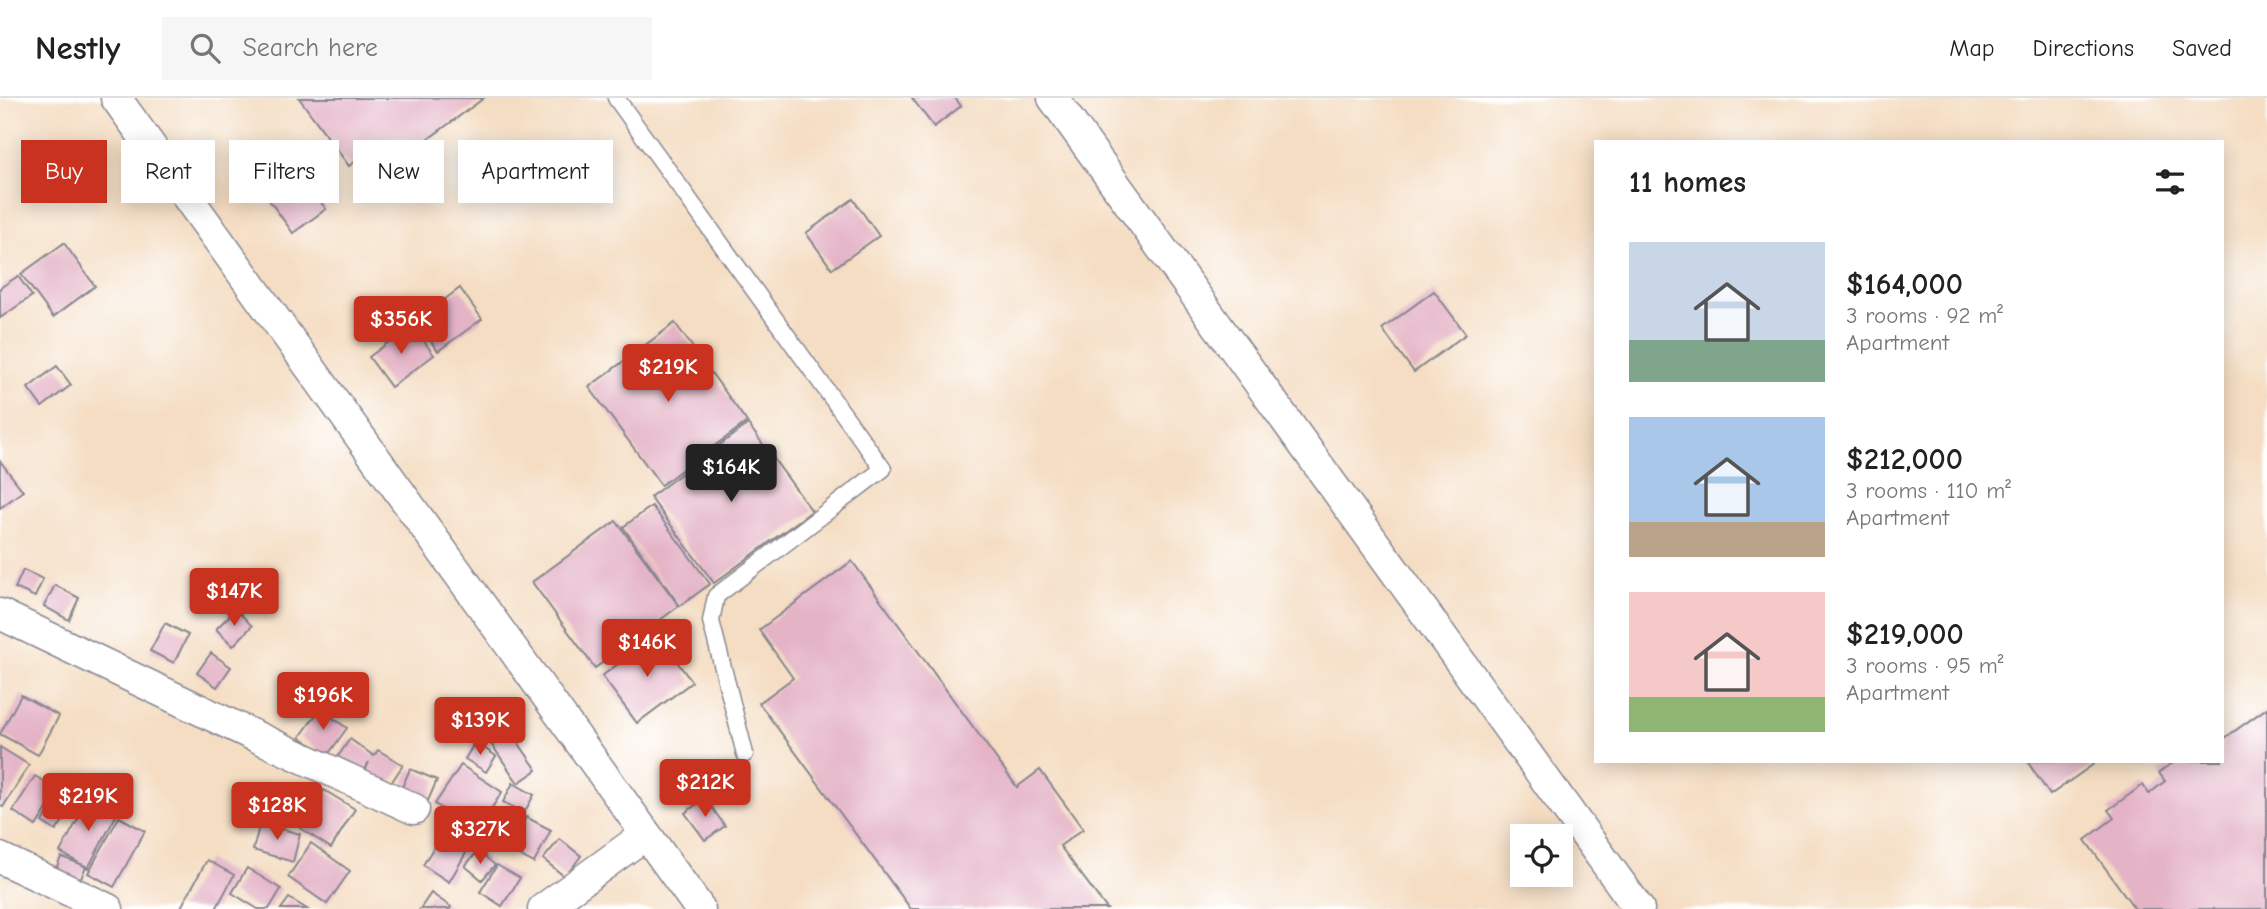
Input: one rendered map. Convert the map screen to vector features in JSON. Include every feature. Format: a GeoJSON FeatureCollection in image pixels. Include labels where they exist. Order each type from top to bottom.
{"type":"FeatureCollection","features":[{"type":"Feature","properties":{"kind":"street"},"geometry":{"type":"LineString","coordinates":[[116,98],[700,909]]}},
{"type":"Feature","properties":{"kind":"street"},"geometry":{"type":"LineString","coordinates":[[1053,98],[1639,909]]}},
{"type":"Feature","properties":{"kind":"street"},"geometry":{"type":"LineString","coordinates":[[0,614],[414,809]]}},
{"type":"Feature","properties":{"kind":"street"},"geometry":{"type":"LineString","coordinates":[[543,909],[645,835]]}},
{"type":"Feature","properties":{"kind":"street"},"geometry":{"type":"LineString","coordinates":[[0,858],[108,909]]}},
{"type":"Feature","properties":{"kind":"lane"},"geometry":{"type":"LineString","coordinates":[[615,98],[883,469],[716,596],[711,621],[745,754]]}},
{"type":"Feature","properties":{"kind":"building"},"geometry":{"type":"Polygon","coordinates":[[[299,98],[484,98],[427,140],[353,140],[353,163],[349,166],[339,152],[339,140],[330,140],[299,98]]]}},
{"type":"Feature","properties":{"kind":"building"},"geometry":{"type":"Polygon","coordinates":[[[912,98],[955,98],[961,106],[934,127],[912,98]]]}},
{"type":"Feature","properties":{"kind":"building"},"geometry":{"type":"Polygon","coordinates":[[[853,199],[879,236],[832,269],[806,233],[853,199]]]}},
{"type":"Feature","properties":{"kind":"building"},"geometry":{"type":"Polygon","coordinates":[[[271,203],[322,203],[326,209],[293,233],[271,203]]]}},
{"type":"Feature","properties":{"kind":"building"},"geometry":{"type":"Polygon","coordinates":[[[64,243],[95,286],[53,317],[21,274],[64,243]]]}},
{"type":"Feature","properties":{"kind":"building"},"geometry":{"type":"Polygon","coordinates":[[[18,276],[32,296],[0,318],[0,288],[18,276]]]}},
{"type":"Feature","properties":{"kind":"building"},"geometry":{"type":"Polygon","coordinates":[[[460,288],[482,319],[438,351],[416,321],[460,288]]]}},
{"type":"Feature","properties":{"kind":"building"},"geometry":{"type":"Polygon","coordinates":[[[1434,291],[1466,334],[1414,372],[1382,329],[1434,291]]]}},
{"type":"Feature","properties":{"kind":"building"},"geometry":{"type":"Polygon","coordinates":[[[675,323],[747,422],[661,485],[589,387],[675,323]]]}},
{"type":"Feature","properties":{"kind":"building"},"geometry":{"type":"Polygon","coordinates":[[[412,325],[434,355],[391,387],[369,357],[412,325]]]}},
{"type":"Feature","properties":{"kind":"building"},"geometry":{"type":"Polygon","coordinates":[[[57,366],[71,385],[42,407],[28,388],[57,366]]]}},
{"type":"Feature","properties":{"kind":"building"},"geometry":{"type":"Polygon","coordinates":[[[748,424],[812,511],[714,583],[650,497],[748,424]]]}},
{"type":"Feature","properties":{"kind":"building"},"geometry":{"type":"Polygon","coordinates":[[[0,461],[23,491],[0,508],[0,461]]]}},
{"type":"Feature","properties":{"kind":"building"},"geometry":{"type":"Polygon","coordinates":[[[652,506],[710,584],[680,606],[623,527],[652,506]]]}},
{"type":"Feature","properties":{"kind":"building"},"geometry":{"type":"Polygon","coordinates":[[[616,521],[679,606],[595,668],[532,582],[616,521]]]}},
{"type":"Feature","properties":{"kind":"building"},"geometry":{"type":"Polygon","coordinates":[[[852,561],[1017,787],[1040,770],[1083,829],[1060,846],[1107,909],[911,909],[759,703],[793,678],[759,630],[852,561]]]}},
{"type":"Feature","properties":{"kind":"building"},"geometry":{"type":"Polygon","coordinates":[[[23,570],[43,579],[35,597],[15,588],[23,570]]]}},
{"type":"Feature","properties":{"kind":"building"},"geometry":{"type":"Polygon","coordinates":[[[55,585],[79,598],[69,620],[44,606],[55,585]]]}},
{"type":"Feature","properties":{"kind":"building"},"geometry":{"type":"Polygon","coordinates":[[[236,609],[252,626],[233,646],[216,629],[236,609]]]}},
{"type":"Feature","properties":{"kind":"building"},"geometry":{"type":"Polygon","coordinates":[[[165,623],[188,635],[174,663],[150,651],[165,623]]]}},
{"type":"Feature","properties":{"kind":"building"},"geometry":{"type":"Polygon","coordinates":[[[657,635],[692,682],[637,723],[602,676],[657,635]]]}},
{"type":"Feature","properties":{"kind":"building"},"geometry":{"type":"Polygon","coordinates":[[[211,653],[231,667],[217,687],[197,673],[211,653]]]}},
{"type":"Feature","properties":{"kind":"building"},"geometry":{"type":"Polygon","coordinates":[[[21,695],[59,716],[38,755],[0,734],[21,695]]]}},
{"type":"Feature","properties":{"kind":"building"},"geometry":{"type":"Polygon","coordinates":[[[2267,708],[2267,909],[2135,909],[2085,840],[2114,818],[2108,810],[2143,785],[2149,794],[2165,781],[2159,773],[2172,763],[2224,763],[2224,739],[2267,708]]]}},
{"type":"Feature","properties":{"kind":"building"},"geometry":{"type":"Polygon","coordinates":[[[320,709],[347,728],[327,756],[300,737],[320,709]]]}},
{"type":"Feature","properties":{"kind":"building"},"geometry":{"type":"Polygon","coordinates":[[[502,719],[537,770],[518,783],[483,732],[502,719]]]}},
{"type":"Feature","properties":{"kind":"building"},"geometry":{"type":"Polygon","coordinates":[[[350,739],[374,756],[378,750],[403,765],[389,786],[365,771],[369,762],[361,774],[337,758],[350,739]]]}},
{"type":"Feature","properties":{"kind":"building"},"geometry":{"type":"Polygon","coordinates":[[[475,742],[496,756],[486,772],[465,759],[475,742]]]}},
{"type":"Feature","properties":{"kind":"building"},"geometry":{"type":"Polygon","coordinates":[[[0,747],[29,765],[3,807],[0,805],[0,747]]]}},
{"type":"Feature","properties":{"kind":"building"},"geometry":{"type":"Polygon","coordinates":[[[2028,763],[2095,763],[2050,795],[2028,763]]]}},
{"type":"Feature","properties":{"kind":"building"},"geometry":{"type":"Polygon","coordinates":[[[461,765],[502,792],[477,831],[435,804],[461,765]]]}},
{"type":"Feature","properties":{"kind":"building"},"geometry":{"type":"Polygon","coordinates":[[[410,769],[437,780],[427,803],[400,792],[410,769]]]}},
{"type":"Feature","properties":{"kind":"building"},"geometry":{"type":"Polygon","coordinates":[[[35,776],[59,790],[36,826],[13,811],[35,776]]]}},
{"type":"Feature","properties":{"kind":"building"},"geometry":{"type":"Polygon","coordinates":[[[513,783],[534,795],[524,813],[503,802],[513,783]]]}},
{"type":"Feature","properties":{"kind":"building"},"geometry":{"type":"Polygon","coordinates":[[[324,790],[355,809],[331,848],[300,828],[324,790]]]}},
{"type":"Feature","properties":{"kind":"building"},"geometry":{"type":"Polygon","coordinates":[[[61,793],[75,803],[56,831],[42,822],[61,793]]]}},
{"type":"Feature","properties":{"kind":"building"},"geometry":{"type":"Polygon","coordinates":[[[705,798],[725,826],[705,840],[685,813],[705,798]]]}},
{"type":"Feature","properties":{"kind":"building"},"geometry":{"type":"Polygon","coordinates":[[[89,799],[117,814],[88,868],[60,852],[89,799]]]}},
{"type":"Feature","properties":{"kind":"building"},"geometry":{"type":"Polygon","coordinates":[[[119,817],[145,831],[114,887],[88,873],[119,817]]]}},
{"type":"Feature","properties":{"kind":"building"},"geometry":{"type":"Polygon","coordinates":[[[526,817],[551,830],[534,863],[509,850],[526,817]]]}},
{"type":"Feature","properties":{"kind":"building"},"geometry":{"type":"Polygon","coordinates":[[[260,823],[300,834],[293,862],[253,850],[260,823]]]}},
{"type":"Feature","properties":{"kind":"building"},"geometry":{"type":"Polygon","coordinates":[[[440,837],[466,853],[449,882],[423,865],[440,837]]]}},
{"type":"Feature","properties":{"kind":"building"},"geometry":{"type":"Polygon","coordinates":[[[560,839],[581,856],[565,877],[543,859],[560,839]]]}},
{"type":"Feature","properties":{"kind":"building"},"geometry":{"type":"Polygon","coordinates":[[[311,843],[350,871],[327,904],[288,877],[311,843]]]}},
{"type":"Feature","properties":{"kind":"building"},"geometry":{"type":"Polygon","coordinates":[[[478,851],[495,865],[482,880],[465,866],[478,851]]]}},
{"type":"Feature","properties":{"kind":"building"},"geometry":{"type":"Polygon","coordinates":[[[61,857],[86,866],[78,886],[53,876],[61,857]]]}},
{"type":"Feature","properties":{"kind":"building"},"geometry":{"type":"Polygon","coordinates":[[[207,860],[234,875],[216,909],[180,909],[207,860]]]}},
{"type":"Feature","properties":{"kind":"building"},"geometry":{"type":"Polygon","coordinates":[[[497,865],[520,878],[502,906],[480,892],[497,865]]]}},
{"type":"Feature","properties":{"kind":"building"},"geometry":{"type":"Polygon","coordinates":[[[247,868],[281,889],[269,909],[258,909],[232,893],[247,868]]]}},
{"type":"Feature","properties":{"kind":"building"},"geometry":{"type":"Polygon","coordinates":[[[431,893],[451,907],[450,909],[420,909],[431,893]]]}},
{"type":"Feature","properties":{"kind":"building"},"geometry":{"type":"Polygon","coordinates":[[[289,898],[307,909],[281,909],[289,898]]]}}]}
